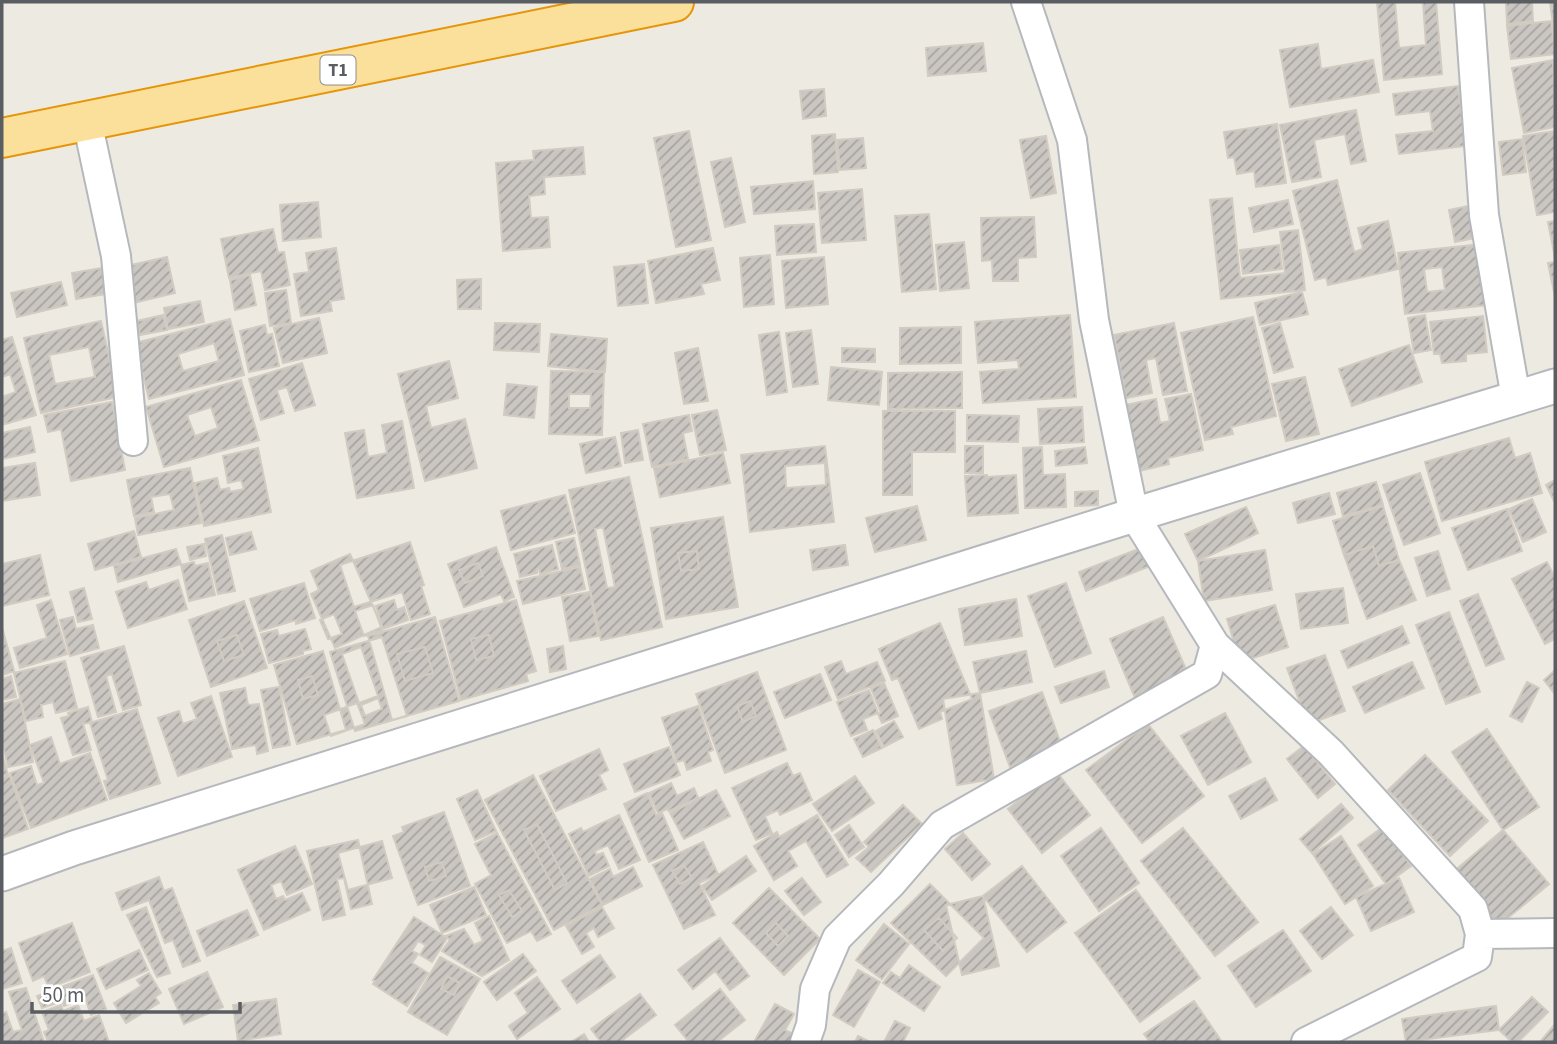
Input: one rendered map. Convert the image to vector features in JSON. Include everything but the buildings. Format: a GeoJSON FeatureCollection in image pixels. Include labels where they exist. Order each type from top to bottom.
{"type":"FeatureCollection","features":[{"type":"Feature","properties":{"kind":"highway","name":"T1"},"geometry":{"type":"LineString","coordinates":[[2,138],[674,2]]}},
{"type":"Feature","properties":{"kind":"street"},"geometry":{"type":"LineString","coordinates":[[1026,2],[1072,140],[1094,320],[1134,515],[1215,645],[1331,753],[1473,909],[1480,934],[1477,957],[1306,1042]]}},
{"type":"Feature","properties":{"kind":"street"},"geometry":{"type":"LineString","coordinates":[[1469,2],[1484,215],[1516,398]]}},
{"type":"Feature","properties":{"kind":"street"},"geometry":{"type":"LineString","coordinates":[[87,121],[116,256],[133,441]]}},
{"type":"Feature","properties":{"kind":"street"},"geometry":{"type":"LineString","coordinates":[[2,874],[114,836],[1134,515],[1555,386]]}},
{"type":"Feature","properties":{"kind":"street"},"geometry":{"type":"LineString","coordinates":[[805,1042],[811,1025],[815,989],[837,938],[891,884],[942,825],[1207,674],[1215,645]]}},
{"type":"Feature","properties":{"kind":"street"},"geometry":{"type":"LineString","coordinates":[[1480,934],[1555,933]]}}]}
